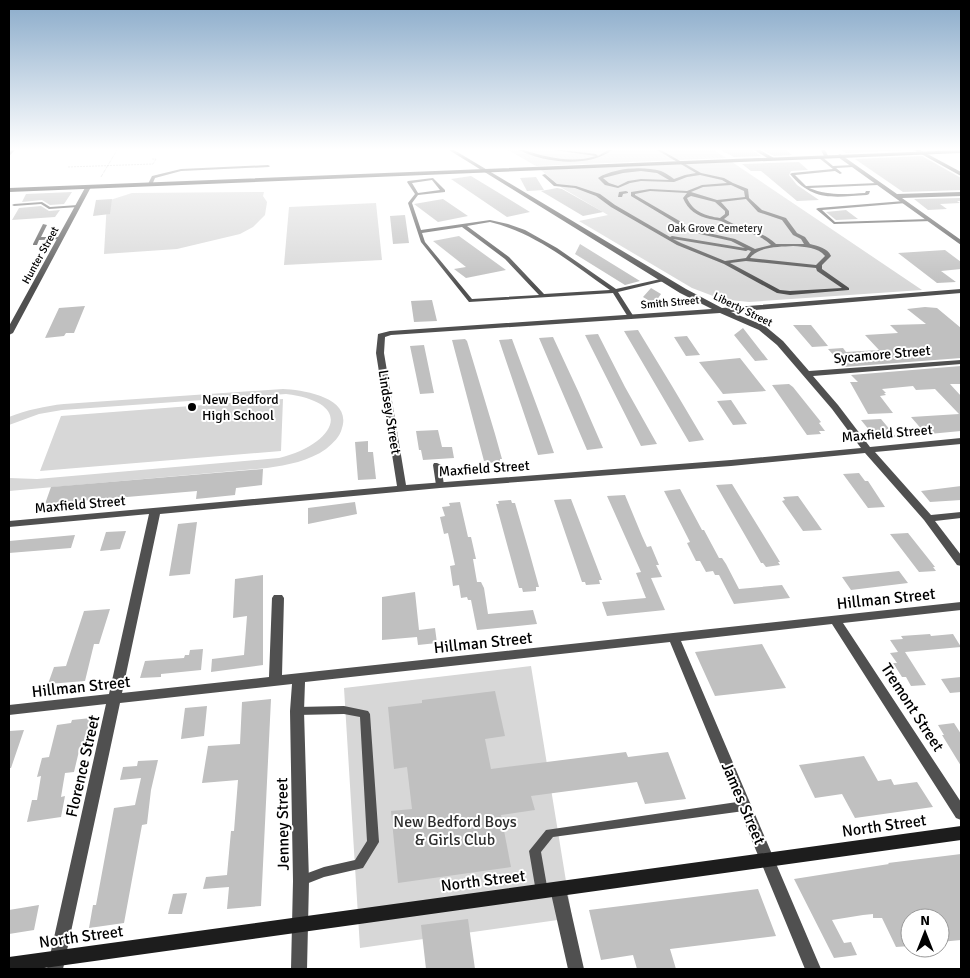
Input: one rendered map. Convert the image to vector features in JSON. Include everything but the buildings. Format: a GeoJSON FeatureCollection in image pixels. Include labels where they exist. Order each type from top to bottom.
{"type":"FeatureCollection","features":[{"type":"Feature","properties":{"kind":"main road","name":"North Street"},"geometry":{"type":"LineString","coordinates":[[9,965],[56,964],[299,923],[558,890],[961,833]]}},
{"type":"Feature","properties":{"kind":"street","name":"Hunter Street"},"geometry":{"type":"LineString","coordinates":[[9,333],[83,196]]}},
{"type":"Feature","properties":{"kind":"street","name":"Liberty Street"},"geometry":{"type":"LineString","coordinates":[[526,196],[665,280],[718,309],[767,331],[780,342],[805,374],[835,407],[867,449],[928,518],[961,562]]}},
{"type":"Feature","properties":{"kind":"street"},"geometry":{"type":"LineString","coordinates":[[896,196],[908,196]]}},
{"type":"Feature","properties":{"kind":"street"},"geometry":{"type":"LineString","coordinates":[[896,196],[961,243]]}},
{"type":"Feature","properties":{"kind":"street"},"geometry":{"type":"LineString","coordinates":[[950,234],[961,234]]}},
{"type":"Feature","properties":{"kind":"street","name":"Smith Street"},"geometry":{"type":"LineString","coordinates":[[382,336],[399,332],[631,317],[961,291]]}},
{"type":"Feature","properties":{"kind":"street","name":"Lindsey Street"},"geometry":{"type":"LineString","coordinates":[[382,336],[380,353],[402,489]]}},
{"type":"Feature","properties":{"kind":"street","name":"Sycamore Street"},"geometry":{"type":"LineString","coordinates":[[805,374],[961,362]]}},
{"type":"Feature","properties":{"kind":"street","name":"Maxfield Street"},"geometry":{"type":"LineString","coordinates":[[9,524],[961,441]]}},
{"type":"Feature","properties":{"kind":"street","name":"Florence Street"},"geometry":{"type":"LineString","coordinates":[[56,964],[155,511]]}},
{"type":"Feature","properties":{"kind":"street"},"geometry":{"type":"LineString","coordinates":[[928,518],[961,515]]}},
{"type":"Feature","properties":{"kind":"street"},"geometry":{"type":"LineString","coordinates":[[275,681],[278,598]]}},
{"type":"Feature","properties":{"kind":"street","name":"Hillman Street"},"geometry":{"type":"LineString","coordinates":[[9,710],[961,606]]}},
{"type":"Feature","properties":{"kind":"street","name":"Tremont Street"},"geometry":{"type":"LineString","coordinates":[[835,620],[961,814]]}},
{"type":"Feature","properties":{"kind":"street","name":"James Street"},"geometry":{"type":"LineString","coordinates":[[674,638],[813,969]]}},
{"type":"Feature","properties":{"kind":"street","name":"Jenney Street"},"geometry":{"type":"LineString","coordinates":[[298,969],[301,881],[297,711],[299,678]]}},
{"type":"Feature","properties":{"kind":"street"},"geometry":{"type":"LineString","coordinates":[[558,890],[576,969]]}},
{"type":"Feature","properties":{"kind":"lane"},"geometry":{"type":"LineString","coordinates":[[417,196],[410,203],[423,242],[471,301],[615,291],[665,280]]}},
{"type":"Feature","properties":{"kind":"lane"},"geometry":{"type":"LineString","coordinates":[[599,196],[665,236],[701,254],[725,262],[782,292],[847,289],[818,267],[745,260],[725,262]]}},
{"type":"Feature","properties":{"kind":"lane"},"geometry":{"type":"LineString","coordinates":[[633,196],[693,231],[733,240],[754,251]]}},
{"type":"Feature","properties":{"kind":"lane"},"geometry":{"type":"LineString","coordinates":[[687,196],[685,198],[690,208],[705,216],[721,219],[734,227],[764,235],[775,246]]}},
{"type":"Feature","properties":{"kind":"lane"},"geometry":{"type":"LineString","coordinates":[[698,196],[717,201],[747,198],[760,210],[784,219],[795,234],[803,238],[808,246]]}},
{"type":"Feature","properties":{"kind":"lane"},"geometry":{"type":"LineString","coordinates":[[717,201],[727,211],[727,215],[721,219]]}},
{"type":"Feature","properties":{"kind":"lane"},"geometry":{"type":"LineString","coordinates":[[904,202],[818,209],[834,223],[930,220]]}},
{"type":"Feature","properties":{"kind":"lane"},"geometry":{"type":"LineString","coordinates":[[14,205],[42,203],[49,208],[78,206]]}},
{"type":"Feature","properties":{"kind":"lane"},"geometry":{"type":"LineString","coordinates":[[420,232],[490,221],[520,230],[615,291],[631,317]]}},
{"type":"Feature","properties":{"kind":"lane"},"geometry":{"type":"LineString","coordinates":[[45,225],[36,241],[61,238]]}},
{"type":"Feature","properties":{"kind":"lane"},"geometry":{"type":"LineString","coordinates":[[462,225],[507,258],[543,296]]}},
{"type":"Feature","properties":{"kind":"lane"},"geometry":{"type":"LineString","coordinates":[[665,236],[754,251],[775,246],[808,246],[822,249],[828,254],[818,267]]}},
{"type":"Feature","properties":{"kind":"lane"},"geometry":{"type":"LineString","coordinates":[[701,254],[718,246]]}},
{"type":"Feature","properties":{"kind":"lane"},"geometry":{"type":"LineString","coordinates":[[745,260],[754,251]]}},
{"type":"Feature","properties":{"kind":"lane"},"geometry":{"type":"LineString","coordinates":[[437,465],[440,485]]}},
{"type":"Feature","properties":{"kind":"lane"},"geometry":{"type":"LineString","coordinates":[[297,711],[344,710],[365,714],[373,842],[359,864],[324,872],[301,881]]}},
{"type":"Feature","properties":{"kind":"lane"},"geometry":{"type":"LineString","coordinates":[[542,892],[535,851],[550,832],[744,806]]}},
{"type":"Feature","properties":{"kind":"green space"},"geometry":{"type":"Polygon","coordinates":[[[124,196],[263,196],[267,202],[265,215],[253,227],[240,234],[177,249],[104,254],[107,201],[124,196]]]}},
{"type":"Feature","properties":{"kind":"green space","name":"Oak Grove Cemetery"},"geometry":{"type":"Polygon","coordinates":[[[575,196],[782,196],[922,290],[749,302],[721,299],[692,288],[579,221],[608,215],[575,196]]]}},
{"type":"Feature","properties":{"kind":"green space"},"geometry":{"type":"Polygon","coordinates":[[[376,203],[382,260],[284,265],[289,207],[376,203]]]}},
{"type":"Feature","properties":{"kind":"green space"},"geometry":{"type":"Polygon","coordinates":[[[283,389],[302,391],[324,397],[340,409],[343,417],[340,434],[326,449],[290,464],[267,468],[9,491],[9,478],[37,479],[279,458],[298,452],[313,444],[324,434],[330,424],[330,415],[323,406],[309,399],[286,394],[62,410],[39,414],[9,425],[9,417],[23,412],[64,404],[283,389]]]}},
{"type":"Feature","properties":{"kind":"green space"},"geometry":{"type":"Polygon","coordinates":[[[283,399],[281,451],[40,471],[61,416],[283,399]]]}},
{"type":"Feature","properties":{"kind":"green space","name":"New Bedford Boys & Girls Club"},"geometry":{"type":"Polygon","coordinates":[[[531,666],[572,918],[360,948],[344,688],[531,666]]]}},
{"type":"Feature","properties":{"kind":"place","name":"New Bedford High School"},"geometry":{"type":"Point","coordinates":[192,407]}}]}
